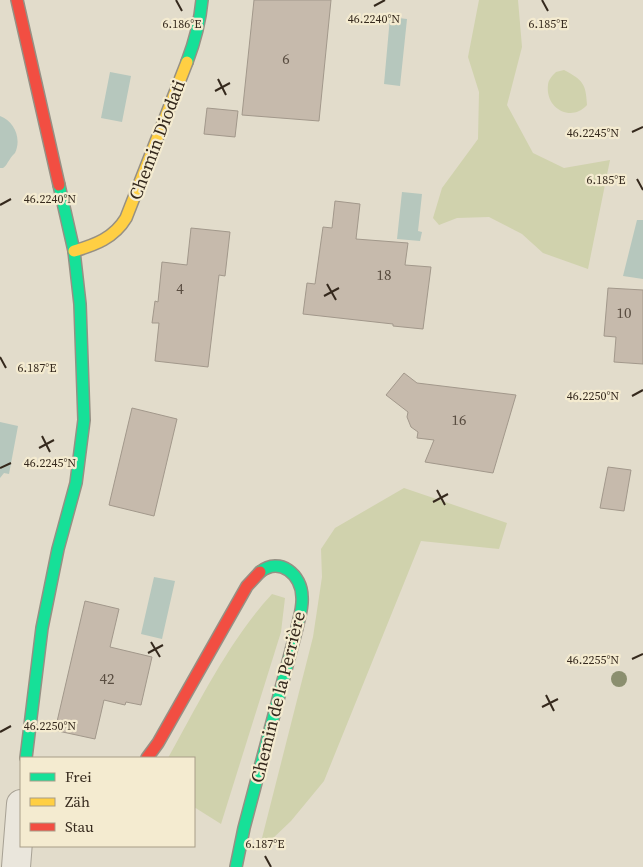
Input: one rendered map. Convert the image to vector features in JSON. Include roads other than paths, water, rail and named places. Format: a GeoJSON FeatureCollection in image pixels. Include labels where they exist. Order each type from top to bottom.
{"type":"FeatureCollection","features":[{"type":"Feature","properties":{"kind":"street"},"geometry":{"type":"LineString","coordinates":[[17,0],[74,251],[80,304],[84,420],[76,483],[58,549],[42,628],[26,757]]}},
{"type":"Feature","properties":{"kind":"street","name":"Chemin Diodati"},"geometry":{"type":"LineString","coordinates":[[74,251],[108,238],[119,230],[126,218],[196,39],[202,0]]}},
{"type":"Feature","properties":{"kind":"street","name":"Chemin de la Perrière"},"geometry":{"type":"LineString","coordinates":[[148,757],[158,744],[252,581],[262,570],[268,567],[283,566],[289,568],[299,582],[303,598],[297,628],[244,828],[236,867]]}},
{"type":"Feature","properties":{"kind":"street"},"geometry":{"type":"LineString","coordinates":[[16,867],[20,821]]}}]}
